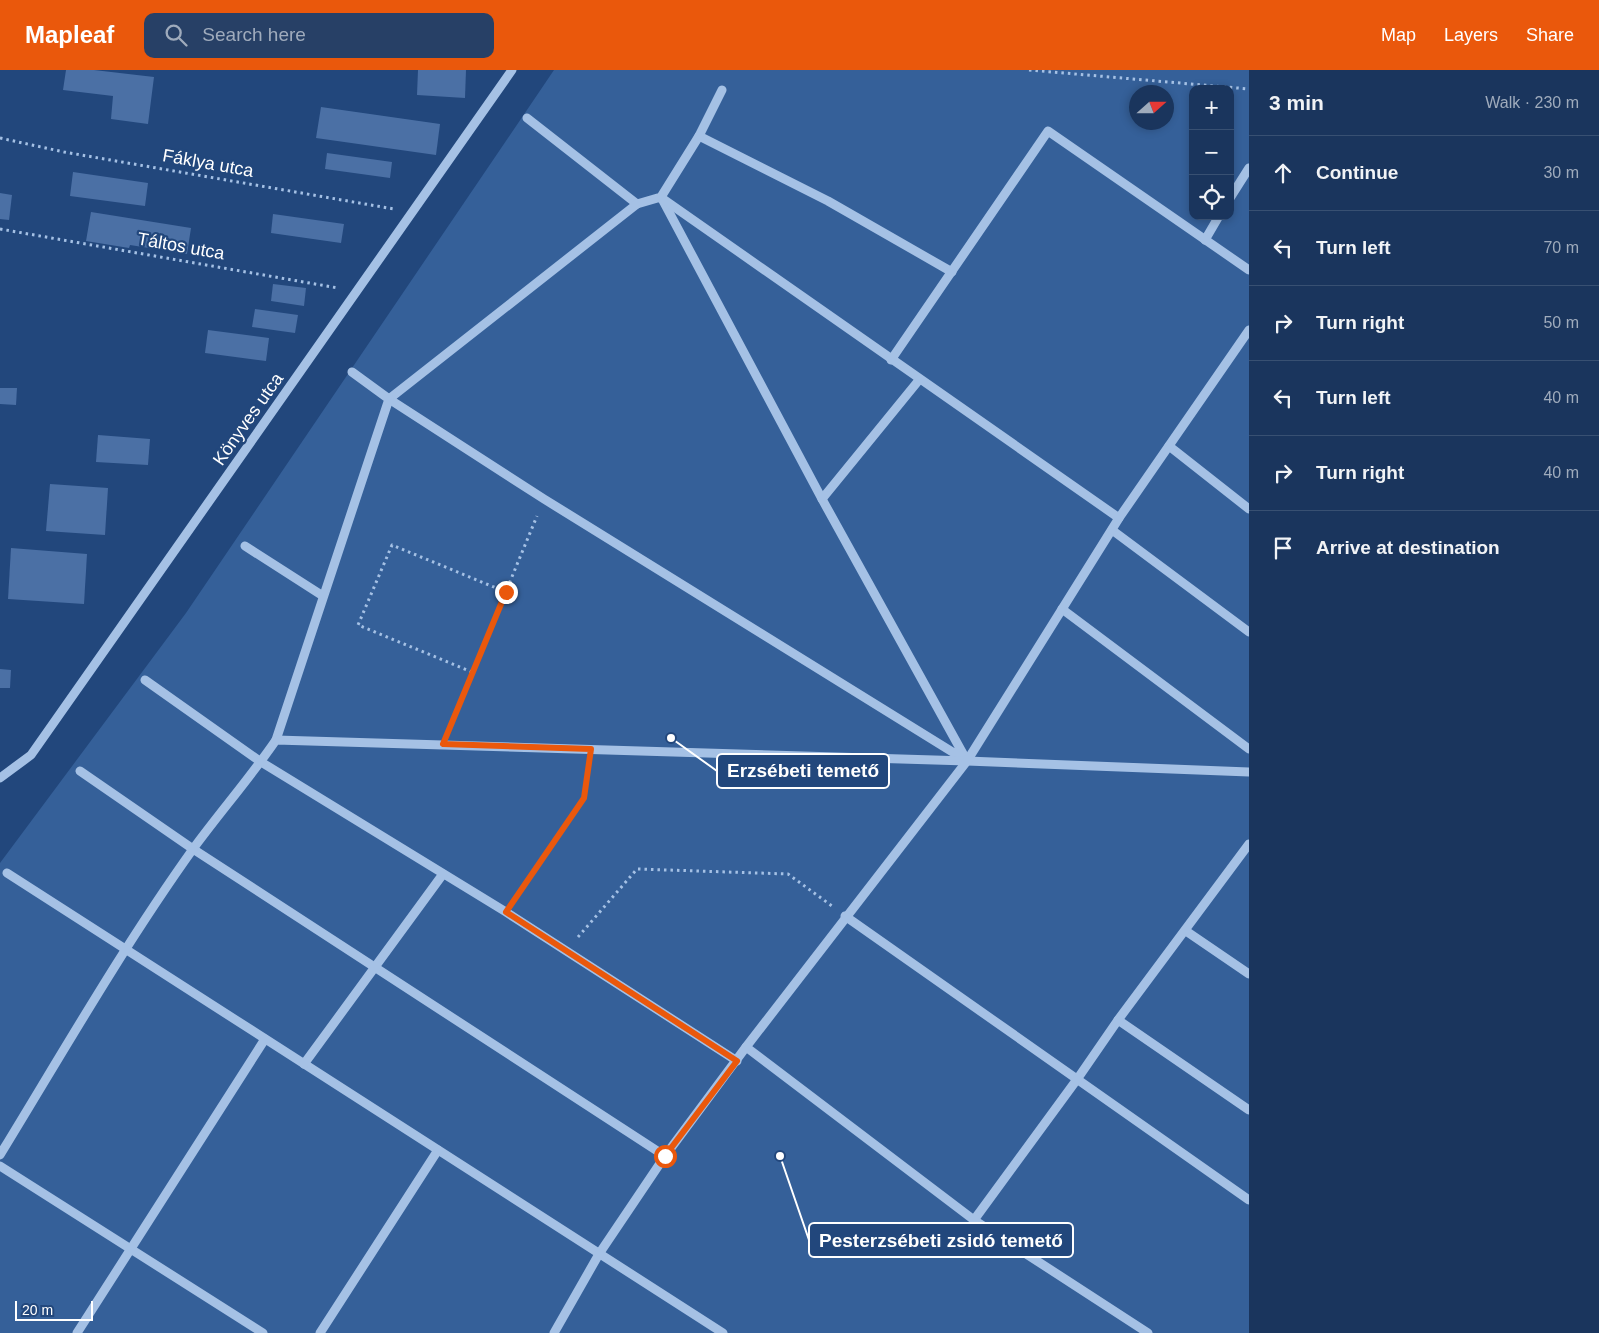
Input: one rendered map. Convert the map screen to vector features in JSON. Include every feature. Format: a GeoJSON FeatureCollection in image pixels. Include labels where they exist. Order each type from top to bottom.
{"type":"FeatureCollection","features":[{"type":"Feature","properties":{"kind":"street","name":"Könyves utca"},"geometry":{"type":"LineString","coordinates":[[0,778],[31,755],[512,70]]}},
{"type":"Feature","properties":{"kind":"street"},"geometry":{"type":"LineString","coordinates":[[0,1155],[126,950],[193,850],[276,740],[389,399],[638,204],[661,197],[699,136],[722,90]]}},
{"type":"Feature","properties":{"kind":"street"},"geometry":{"type":"LineString","coordinates":[[527,118],[638,204]]}},
{"type":"Feature","properties":{"kind":"street"},"geometry":{"type":"LineString","coordinates":[[891,360],[1048,131],[1249,270]]}},
{"type":"Feature","properties":{"kind":"street"},"geometry":{"type":"LineString","coordinates":[[699,136],[828,201],[952,272]]}},
{"type":"Feature","properties":{"kind":"street"},"geometry":{"type":"LineString","coordinates":[[1234,192],[1249,168]]}},
{"type":"Feature","properties":{"kind":"street"},"geometry":{"type":"LineString","coordinates":[[661,197],[919,380],[1119,518]]}},
{"type":"Feature","properties":{"kind":"street"},"geometry":{"type":"LineString","coordinates":[[661,197],[822,499],[967,761]]}},
{"type":"Feature","properties":{"kind":"street"},"geometry":{"type":"LineString","coordinates":[[1205,240],[1217,220]]}},
{"type":"Feature","properties":{"kind":"street"},"geometry":{"type":"LineString","coordinates":[[554,1333],[599,1254],[665,1156],[845,916],[967,761],[1119,518],[1249,330]]}},
{"type":"Feature","properties":{"kind":"street"},"geometry":{"type":"LineString","coordinates":[[352,372],[389,399],[544,499],[967,761]]}},
{"type":"Feature","properties":{"kind":"street"},"geometry":{"type":"LineString","coordinates":[[822,499],[919,380]]}},
{"type":"Feature","properties":{"kind":"street"},"geometry":{"type":"LineString","coordinates":[[1169,446],[1249,509]]}},
{"type":"Feature","properties":{"kind":"street"},"geometry":{"type":"LineString","coordinates":[[1112,530],[1249,632]]}},
{"type":"Feature","properties":{"kind":"street"},"geometry":{"type":"LineString","coordinates":[[244,546],[323,596]]}},
{"type":"Feature","properties":{"kind":"street"},"geometry":{"type":"LineString","coordinates":[[1062,609],[1249,749]]}},
{"type":"Feature","properties":{"kind":"street"},"geometry":{"type":"LineString","coordinates":[[145,680],[261,762],[506,912],[737,1061]]}},
{"type":"Feature","properties":{"kind":"street"},"geometry":{"type":"LineString","coordinates":[[276,740],[967,761],[1249,772]]}},
{"type":"Feature","properties":{"kind":"street"},"geometry":{"type":"LineString","coordinates":[[80,771],[193,850],[665,1156]]}},
{"type":"Feature","properties":{"kind":"street"},"geometry":{"type":"LineString","coordinates":[[974,1220],[1118,1020],[1249,844]]}},
{"type":"Feature","properties":{"kind":"street"},"geometry":{"type":"LineString","coordinates":[[8,873],[723,1333]]}},
{"type":"Feature","properties":{"kind":"street"},"geometry":{"type":"LineString","coordinates":[[304,1064],[373,967],[443,874]]}},
{"type":"Feature","properties":{"kind":"street"},"geometry":{"type":"LineString","coordinates":[[845,916],[1249,1200]]}},
{"type":"Feature","properties":{"kind":"street"},"geometry":{"type":"LineString","coordinates":[[1186,930],[1249,974]]}},
{"type":"Feature","properties":{"kind":"street"},"geometry":{"type":"LineString","coordinates":[[1118,1020],[1249,1110]]}},
{"type":"Feature","properties":{"kind":"street"},"geometry":{"type":"LineString","coordinates":[[78,1333],[265,1039]]}},
{"type":"Feature","properties":{"kind":"street"},"geometry":{"type":"LineString","coordinates":[[746,1046],[974,1220],[1148,1333]]}},
{"type":"Feature","properties":{"kind":"street"},"geometry":{"type":"LineString","coordinates":[[320,1333],[438,1150]]}},
{"type":"Feature","properties":{"kind":"street"},"geometry":{"type":"LineString","coordinates":[[0,1166],[263,1333]]}},
{"type":"Feature","properties":{"kind":"path"},"geometry":{"type":"LineString","coordinates":[[1029,70],[1249,90]]}},
{"type":"Feature","properties":{"kind":"path","name":"Fáklya utca"},"geometry":{"type":"LineString","coordinates":[[0,138],[64,152],[412,211]]}},
{"type":"Feature","properties":{"kind":"path","name":"Táltos utca"},"geometry":{"type":"LineString","coordinates":[[0,229],[358,291]]}},
{"type":"Feature","properties":{"kind":"path"},"geometry":{"type":"LineString","coordinates":[[443,744],[544,499]]}},
{"type":"Feature","properties":{"kind":"path"},"geometry":{"type":"LineString","coordinates":[[472,672],[358,625],[388,554],[392,545],[506,592]]}},
{"type":"Feature","properties":{"kind":"path"},"geometry":{"type":"LineString","coordinates":[[506,912],[584,798],[591,749]]}},
{"type":"Feature","properties":{"kind":"path"},"geometry":{"type":"LineString","coordinates":[[566,951],[637,869],[788,874],[845,916]]}},
{"type":"Feature","properties":{"kind":"shaded area"},"geometry":{"type":"Polygon","coordinates":[[[554,70],[1249,70],[1249,1333],[0,1333],[0,863],[186,613],[554,70]]]}},
{"type":"Feature","properties":{"kind":"building"},"geometry":{"type":"Polygon","coordinates":[[[66,70],[94,70],[154,77],[148,124],[111,119],[113,96],[63,90],[66,70]]]}},
{"type":"Feature","properties":{"kind":"building"},"geometry":{"type":"Polygon","coordinates":[[[418,70],[466,70],[465,98],[417,95],[418,70]]]}},
{"type":"Feature","properties":{"kind":"building"},"geometry":{"type":"Polygon","coordinates":[[[321,107],[440,124],[436,155],[316,138],[321,107]]]}},
{"type":"Feature","properties":{"kind":"building"},"geometry":{"type":"Polygon","coordinates":[[[327,153],[392,162],[390,178],[325,169],[327,153]]]}},
{"type":"Feature","properties":{"kind":"building"},"geometry":{"type":"Polygon","coordinates":[[[73,172],[148,183],[145,206],[70,196],[73,172]]]}},
{"type":"Feature","properties":{"kind":"building"},"geometry":{"type":"Polygon","coordinates":[[[0,193],[12,195],[9,220],[0,219],[0,193]]]}},
{"type":"Feature","properties":{"kind":"building"},"geometry":{"type":"Polygon","coordinates":[[[91,212],[191,228],[187,254],[130,245],[129,248],[86,241],[91,212]]]}},
{"type":"Feature","properties":{"kind":"building"},"geometry":{"type":"Polygon","coordinates":[[[273,214],[344,224],[341,243],[271,233],[273,214]]]}},
{"type":"Feature","properties":{"kind":"building"},"geometry":{"type":"Polygon","coordinates":[[[273,284],[306,288],[304,306],[271,301],[273,284]]]}},
{"type":"Feature","properties":{"kind":"building"},"geometry":{"type":"Polygon","coordinates":[[[255,309],[298,315],[295,333],[252,327],[255,309]]]}},
{"type":"Feature","properties":{"kind":"building"},"geometry":{"type":"Polygon","coordinates":[[[208,330],[269,338],[266,361],[205,353],[208,330]]]}},
{"type":"Feature","properties":{"kind":"building"},"geometry":{"type":"Polygon","coordinates":[[[0,388],[17,388],[16,405],[0,404],[0,388]]]}},
{"type":"Feature","properties":{"kind":"building"},"geometry":{"type":"Polygon","coordinates":[[[98,435],[150,439],[148,465],[96,462],[98,435]]]}},
{"type":"Feature","properties":{"kind":"building"},"geometry":{"type":"Polygon","coordinates":[[[50,484],[108,488],[105,535],[46,531],[50,484]]]}},
{"type":"Feature","properties":{"kind":"building"},"geometry":{"type":"Polygon","coordinates":[[[11,548],[87,554],[84,604],[8,599],[11,548]]]}},
{"type":"Feature","properties":{"kind":"building"},"geometry":{"type":"Polygon","coordinates":[[[0,669],[11,670],[10,688],[0,688],[0,669]]]}},
{"type":"Feature","properties":{"kind":"place","name":"Erzsébeti temető"},"geometry":{"type":"Point","coordinates":[671,738]}},
{"type":"Feature","properties":{"kind":"place","name":"Pesterzsébeti zsidó temető"},"geometry":{"type":"Point","coordinates":[780,1156]}},
{"type":"Feature","properties":{"kind":"route"},"geometry":{"type":"LineString","coordinates":[[506,592],[443,744],[591,749],[584,798],[506,912],[737,1061],[665,1156]]}}]}
